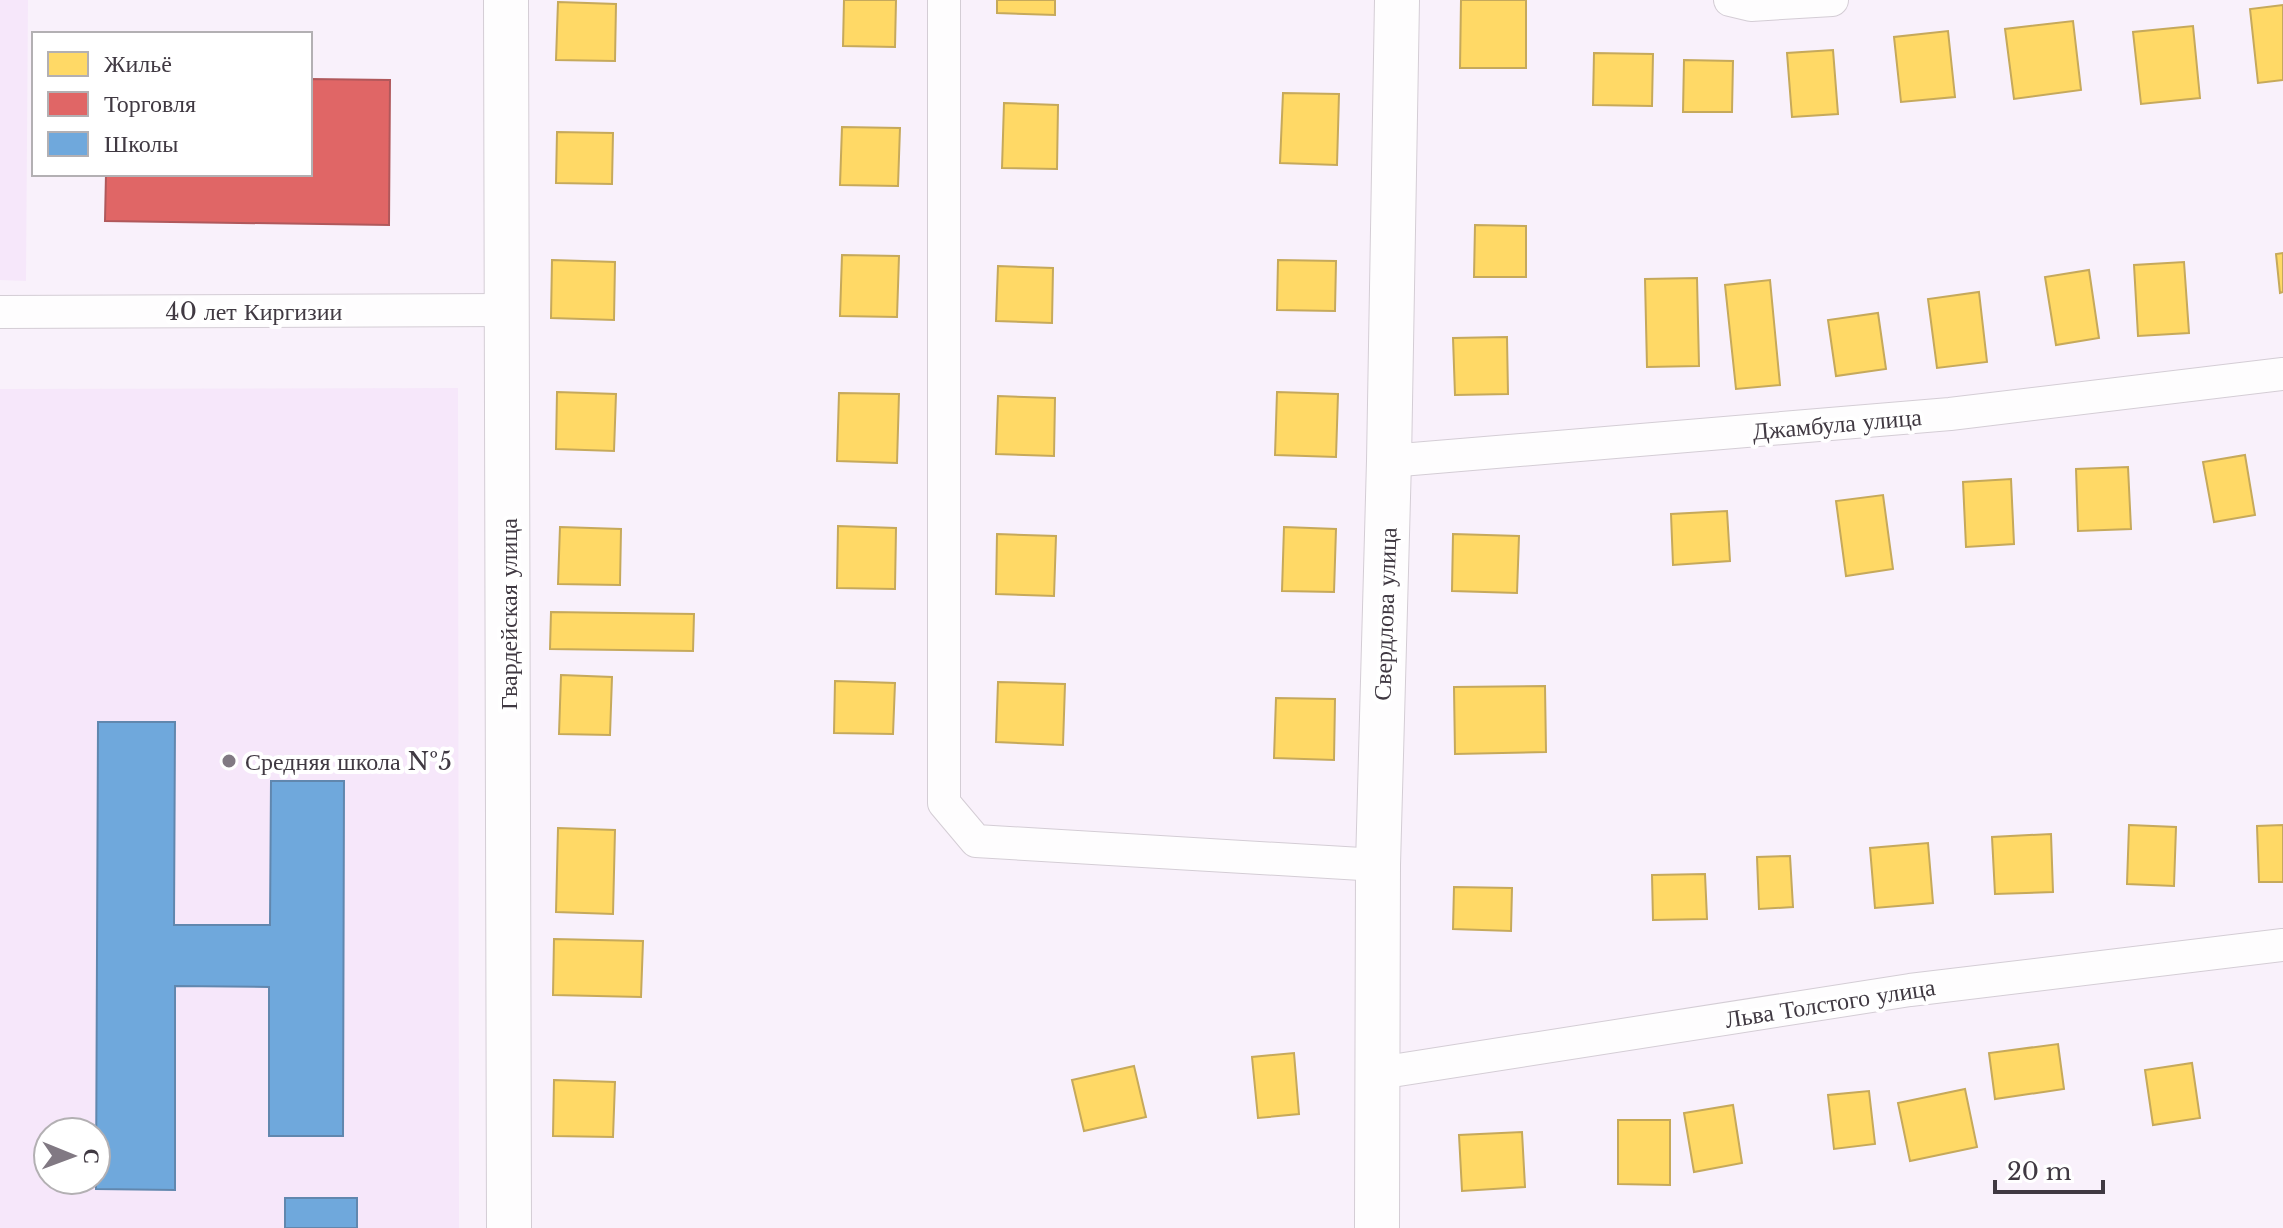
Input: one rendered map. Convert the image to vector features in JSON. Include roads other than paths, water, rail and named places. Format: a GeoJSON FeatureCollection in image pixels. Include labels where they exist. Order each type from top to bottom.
{"type":"FeatureCollection","features":[{"type":"Feature","properties":{"kind":"street","name":"Гвардейская улица"},"geometry":{"type":"LineString","coordinates":[[506,0],[509,1228]]}},
{"type":"Feature","properties":{"kind":"street"},"geometry":{"type":"LineString","coordinates":[[944,0],[944,803],[976,841],[1378,865]]}},
{"type":"Feature","properties":{"kind":"street","name":"Свердлова улица"},"geometry":{"type":"LineString","coordinates":[[1377,1228],[1378,865],[1397,0]]}},
{"type":"Feature","properties":{"kind":"street"},"geometry":{"type":"LineString","coordinates":[[1730,0],[1751,5],[1832,0]]}},
{"type":"Feature","properties":{"kind":"street","name":"40 лет Киргизии"},"geometry":{"type":"LineString","coordinates":[[0,312],[507,310]]}},
{"type":"Feature","properties":{"kind":"street","name":"Джамбула улица"},"geometry":{"type":"LineString","coordinates":[[1389,461],[1950,414],[2283,374]]}},
{"type":"Feature","properties":{"kind":"street","name":"Льва Толстого улица"},"geometry":{"type":"LineString","coordinates":[[1379,1073],[1910,990],[2283,945]]}},
{"type":"Feature","properties":{"kind":"place","name":"Средняя школа №5"},"geometry":{"type":"Point","coordinates":[229,761]}}]}
